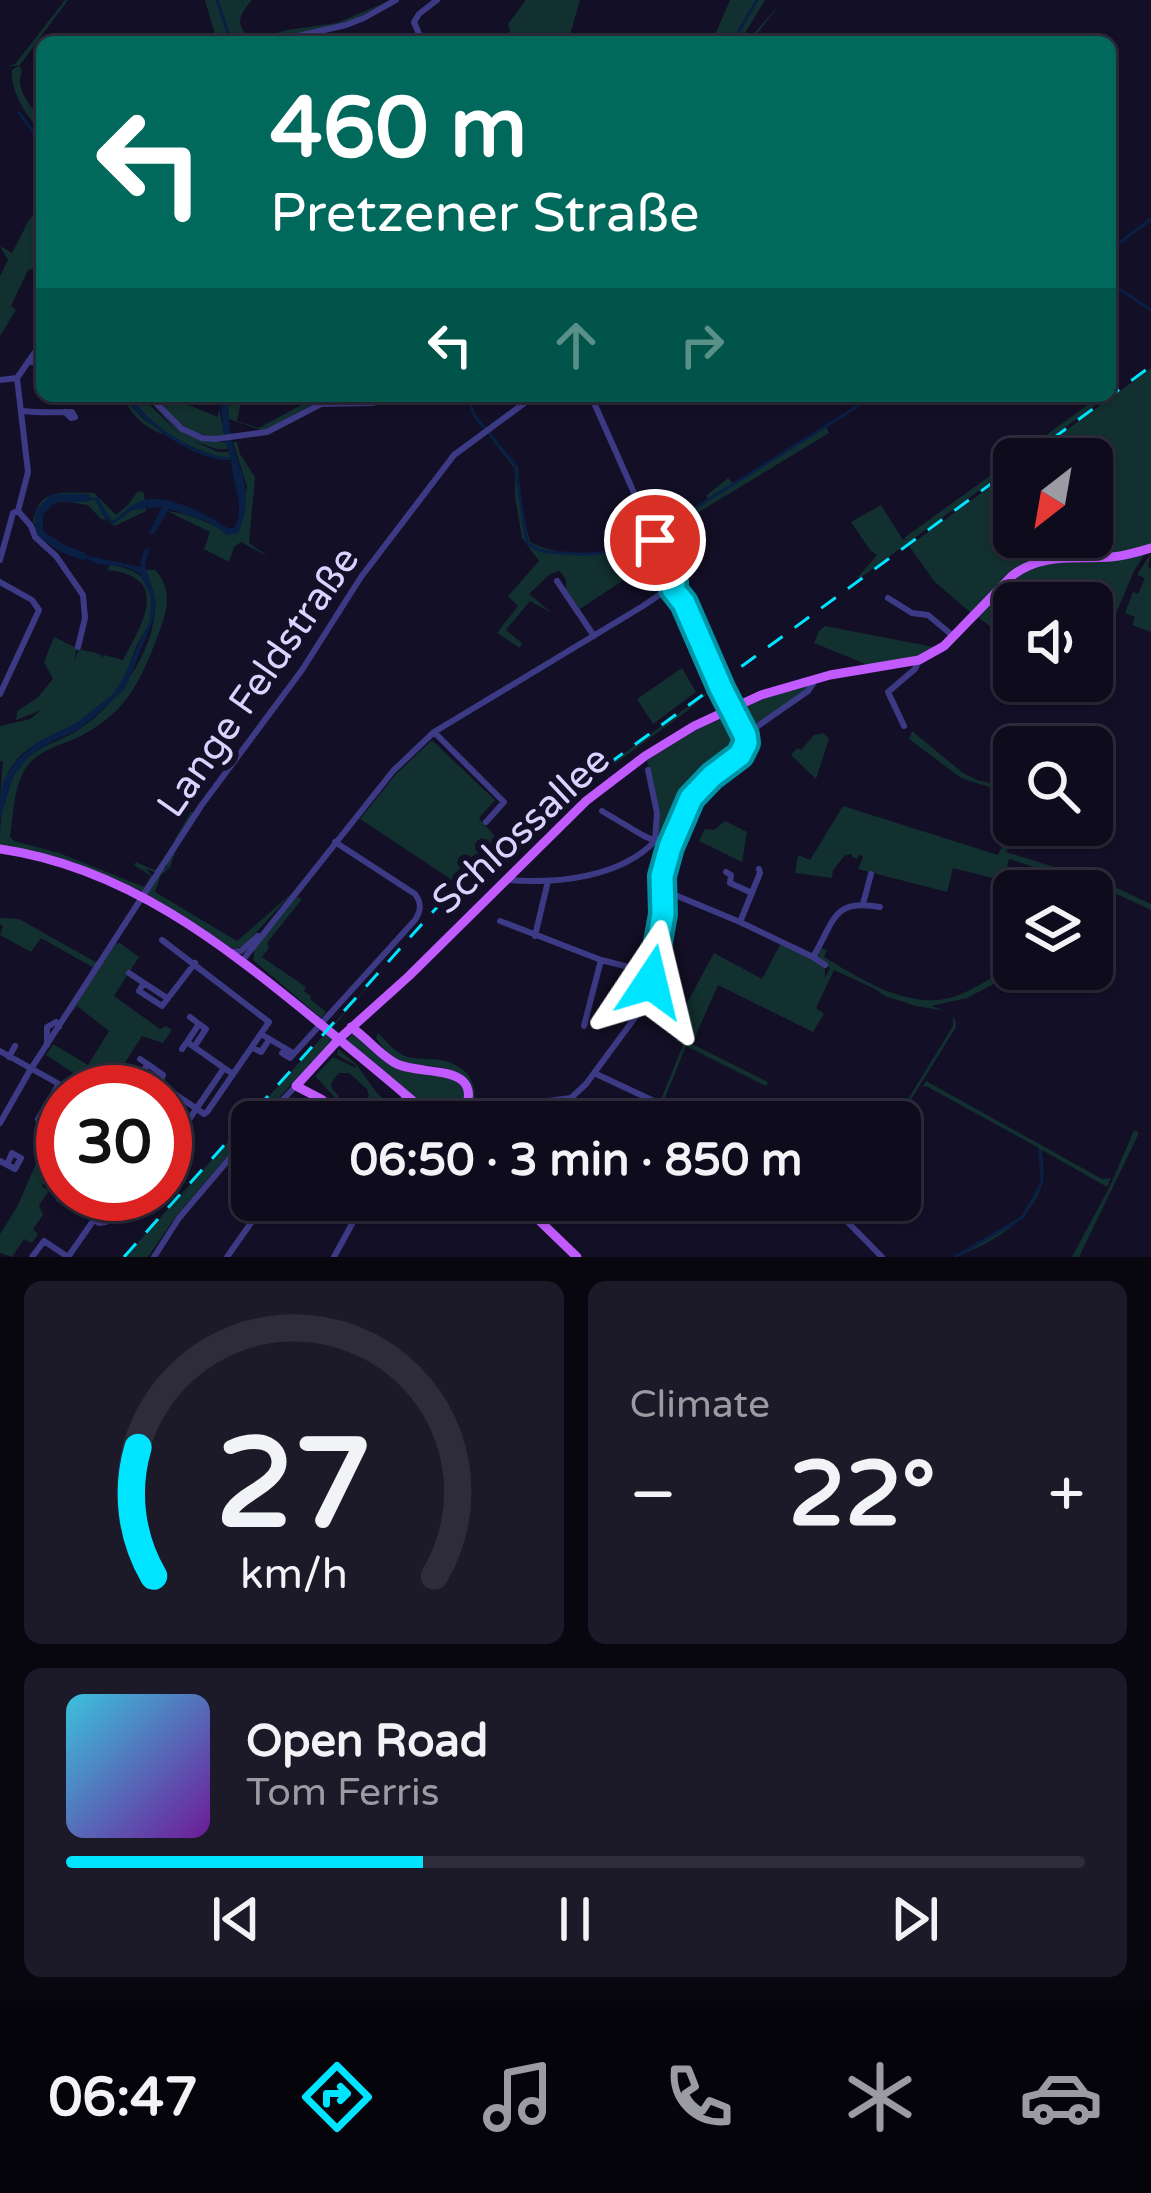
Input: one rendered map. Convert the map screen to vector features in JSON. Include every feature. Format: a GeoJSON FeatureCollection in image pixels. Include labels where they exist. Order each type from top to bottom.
{"type":"FeatureCollection","features":[{"type":"Feature","properties":{"kind":"main road","name":"Schlossallee"},"geometry":{"type":"LineString","coordinates":[[297,1085],[355,1023],[609,782],[676,736],[760,695],[817,678],[920,660],[938,651],[1027,566],[1057,558],[1127,555],[1151,548]]}},
{"type":"Feature","properties":{"kind":"main road"},"geometry":{"type":"LineString","coordinates":[[0,849],[81,868],[153,902],[231,952],[411,1101]]}},
{"type":"Feature","properties":{"kind":"main road"},"geometry":{"type":"LineString","coordinates":[[355,1023],[387,1058],[403,1067],[444,1071],[458,1078],[467,1101]]}},
{"type":"Feature","properties":{"kind":"main road"},"geometry":{"type":"LineString","coordinates":[[363,1060],[405,1100]]}},
{"type":"Feature","properties":{"kind":"main road"},"geometry":{"type":"LineString","coordinates":[[297,1085],[323,1101]]}},
{"type":"Feature","properties":{"kind":"main road"},"geometry":{"type":"LineString","coordinates":[[540,1221],[577,1257]]}},
{"type":"Feature","properties":{"kind":"street"},"geometry":{"type":"LineString","coordinates":[[298,36],[346,25],[396,0]]}},
{"type":"Feature","properties":{"kind":"street"},"geometry":{"type":"LineString","coordinates":[[420,36],[414,21],[437,0]]}},
{"type":"Feature","properties":{"kind":"street"},"geometry":{"type":"LineString","coordinates":[[0,560],[28,472],[17,379],[36,352]]}},
{"type":"Feature","properties":{"kind":"street"},"geometry":{"type":"LineString","coordinates":[[30,362],[36,362]]}},
{"type":"Feature","properties":{"kind":"street"},"geometry":{"type":"LineString","coordinates":[[0,380],[17,379]]}},
{"type":"Feature","properties":{"kind":"street"},"geometry":{"type":"LineString","coordinates":[[154,402],[186,432],[223,439],[267,432],[321,404],[382,402]]}},
{"type":"Feature","properties":{"kind":"street","name":"Lange Feldstraße"},"geometry":{"type":"LineString","coordinates":[[0,1123],[47,1046],[47,1028],[52,1022],[59,1027],[201,806],[302,670],[353,589],[452,459],[525,402]]}},
{"type":"Feature","properties":{"kind":"street"},"geometry":{"type":"LineString","coordinates":[[548,1101],[571,1098],[645,1004],[663,914],[662,876],[670,847],[691,798],[740,755],[746,743],[684,603],[663,583],[668,579],[663,558],[594,402]]}},
{"type":"Feature","properties":{"kind":"street"},"geometry":{"type":"LineString","coordinates":[[22,411],[65,412]]}},
{"type":"Feature","properties":{"kind":"street"},"geometry":{"type":"LineString","coordinates":[[0,511],[16,512],[31,526],[83,595],[85,618],[78,647]]}},
{"type":"Feature","properties":{"kind":"street"},"geometry":{"type":"LineString","coordinates":[[557,581],[594,636]]}},
{"type":"Feature","properties":{"kind":"street"},"geometry":{"type":"LineString","coordinates":[[0,582],[32,600],[39,610],[0,694]]}},
{"type":"Feature","properties":{"kind":"street"},"geometry":{"type":"LineString","coordinates":[[242,961],[393,771],[434,732],[669,589]]}},
{"type":"Feature","properties":{"kind":"street"},"geometry":{"type":"LineString","coordinates":[[888,598],[912,613],[928,615],[953,636]]}},
{"type":"Feature","properties":{"kind":"street","name":"Schlossallee"},"geometry":{"type":"LineString","coordinates":[[904,726],[888,692],[920,660]]}},
{"type":"Feature","properties":{"kind":"street"},"geometry":{"type":"LineString","coordinates":[[745,735],[808,691],[817,678]]}},
{"type":"Feature","properties":{"kind":"street"},"geometry":{"type":"LineString","coordinates":[[434,732],[504,802],[486,823]]}},
{"type":"Feature","properties":{"kind":"street"},"geometry":{"type":"LineString","coordinates":[[507,880],[565,881],[641,854],[655,841],[657,813],[648,770]]}},
{"type":"Feature","properties":{"kind":"street"},"geometry":{"type":"LineString","coordinates":[[602,811],[670,847]]}},
{"type":"Feature","properties":{"kind":"street"},"geometry":{"type":"LineString","coordinates":[[292,1056],[420,910],[415,894],[335,842]]}},
{"type":"Feature","properties":{"kind":"street"},"geometry":{"type":"LineString","coordinates":[[740,922],[759,868]]}},
{"type":"Feature","properties":{"kind":"street"},"geometry":{"type":"LineString","coordinates":[[726,872],[730,883],[752,893]]}},
{"type":"Feature","properties":{"kind":"street"},"geometry":{"type":"LineString","coordinates":[[863,904],[871,874]]}},
{"type":"Feature","properties":{"kind":"street"},"geometry":{"type":"LineString","coordinates":[[535,935],[548,881]]}},
{"type":"Feature","properties":{"kind":"street"},"geometry":{"type":"LineString","coordinates":[[663,890],[825,965]]}},
{"type":"Feature","properties":{"kind":"street"},"geometry":{"type":"LineString","coordinates":[[813,957],[841,910],[854,904],[880,907]]}},
{"type":"Feature","properties":{"kind":"street"},"geometry":{"type":"LineString","coordinates":[[231,952],[241,951],[273,921]]}},
{"type":"Feature","properties":{"kind":"street"},"geometry":{"type":"LineString","coordinates":[[500,921],[601,960],[653,973]]}},
{"type":"Feature","properties":{"kind":"street"},"geometry":{"type":"LineString","coordinates":[[162,940],[195,963],[292,1056]]}},
{"type":"Feature","properties":{"kind":"street"},"geometry":{"type":"LineString","coordinates":[[251,950],[256,972]]}},
{"type":"Feature","properties":{"kind":"street"},"geometry":{"type":"LineString","coordinates":[[584,1026],[601,960]]}},
{"type":"Feature","properties":{"kind":"street"},"geometry":{"type":"LineString","coordinates":[[164,1002],[195,963]]}},
{"type":"Feature","properties":{"kind":"street"},"geometry":{"type":"LineString","coordinates":[[130,974],[170,1012]]}},
{"type":"Feature","properties":{"kind":"street"},"geometry":{"type":"LineString","coordinates":[[144,983],[137,994],[164,1002]]}},
{"type":"Feature","properties":{"kind":"street"},"geometry":{"type":"LineString","coordinates":[[190,1017],[206,1029],[188,1046],[233,1074]]}},
{"type":"Feature","properties":{"kind":"street"},"geometry":{"type":"LineString","coordinates":[[272,1037],[292,1056]]}},
{"type":"Feature","properties":{"kind":"street"},"geometry":{"type":"LineString","coordinates":[[192,1106],[206,1113],[250,1050],[272,1037]]}},
{"type":"Feature","properties":{"kind":"street"},"geometry":{"type":"LineString","coordinates":[[9,1057],[15,1046]]}},
{"type":"Feature","properties":{"kind":"street"},"geometry":{"type":"LineString","coordinates":[[0,1052],[36,1072]]}},
{"type":"Feature","properties":{"kind":"street"},"geometry":{"type":"LineString","coordinates":[[140,1059],[145,1065]]}},
{"type":"Feature","properties":{"kind":"street"},"geometry":{"type":"LineString","coordinates":[[192,1114],[224,1068]]}},
{"type":"Feature","properties":{"kind":"street"},"geometry":{"type":"LineString","coordinates":[[594,1072],[655,1101]]}},
{"type":"Feature","properties":{"kind":"street"},"geometry":{"type":"LineString","coordinates":[[282,1101],[297,1085]]}},
{"type":"Feature","properties":{"kind":"street"},"geometry":{"type":"LineString","coordinates":[[154,1257],[179,1218],[231,1157]]}},
{"type":"Feature","properties":{"kind":"street"},"geometry":{"type":"LineString","coordinates":[[32,1257],[44,1241],[68,1257],[93,1221]]}},
{"type":"Feature","properties":{"kind":"street"},"geometry":{"type":"LineString","coordinates":[[227,1257],[252,1221]]}},
{"type":"Feature","properties":{"kind":"street"},"geometry":{"type":"LineString","coordinates":[[334,1257],[353,1221]]}},
{"type":"Feature","properties":{"kind":"street"},"geometry":{"type":"LineString","coordinates":[[847,1221],[882,1257]]}},
{"type":"Feature","properties":{"kind":"green space"},"geometry":{"type":"Polygon","coordinates":[[[65,0],[68,0],[41,36],[37,36],[65,0]]]}},
{"type":"Feature","properties":{"kind":"green space"},"geometry":{"type":"Polygon","coordinates":[[[205,0],[252,0],[240,21],[251,36],[215,36],[205,0]]]}},
{"type":"Feature","properties":{"kind":"green space"},"geometry":{"type":"Polygon","coordinates":[[[391,0],[351,21],[291,36],[267,36],[337,23],[391,0]]]}},
{"type":"Feature","properties":{"kind":"green space"},"geometry":{"type":"Polygon","coordinates":[[[526,0],[580,0],[570,36],[508,36],[508,24],[526,0]]]}},
{"type":"Feature","properties":{"kind":"green space"},"geometry":{"type":"Polygon","coordinates":[[[730,0],[765,0],[745,36],[715,35],[730,0]]]}},
{"type":"Feature","properties":{"kind":"green space"},"geometry":{"type":"Polygon","coordinates":[[[36,37],[19,66],[21,88],[36,115],[36,126],[14,87],[12,70],[19,65],[7,67],[16,63],[36,37]]]}},
{"type":"Feature","properties":{"kind":"green space"},"geometry":{"type":"Polygon","coordinates":[[[36,211],[36,268],[28,270],[11,306],[16,310],[0,336],[0,276],[8,260],[0,246],[12,253],[36,211]]]}},
{"type":"Feature","properties":{"kind":"green space"},"geometry":{"type":"Polygon","coordinates":[[[1151,368],[1151,546],[1113,554],[1113,438],[1056,438],[1105,402],[1116,402],[1116,394],[1151,368]]]}},
{"type":"Feature","properties":{"kind":"green space"},"geometry":{"type":"Polygon","coordinates":[[[126,402],[147,402],[180,435],[151,402],[187,435],[226,442],[228,449],[217,449],[191,440],[218,452],[229,452],[231,458],[178,439],[136,403],[130,405],[162,434],[134,415],[126,402]]]}},
{"type":"Feature","properties":{"kind":"green space"},"geometry":{"type":"Polygon","coordinates":[[[158,402],[182,402],[218,417],[220,402],[225,436],[201,434],[176,420],[158,402]]]}},
{"type":"Feature","properties":{"kind":"green space"},"geometry":{"type":"Polygon","coordinates":[[[228,402],[241,402],[237,421],[259,428],[307,402],[324,402],[264,431],[229,419],[228,402]]]}},
{"type":"Feature","properties":{"kind":"green space"},"geometry":{"type":"Polygon","coordinates":[[[1092,402],[1100,402],[1051,438],[1042,438],[1092,402]]]}},
{"type":"Feature","properties":{"kind":"green space"},"geometry":{"type":"Polygon","coordinates":[[[826,425],[829,433],[661,535],[657,533],[669,518],[707,501],[707,495],[728,478],[733,483],[826,425]]]}},
{"type":"Feature","properties":{"kind":"green space"},"geometry":{"type":"Polygon","coordinates":[[[488,431],[518,467],[530,542],[584,554],[650,537],[613,554],[625,579],[580,609],[560,571],[550,574],[529,594],[552,613],[530,601],[506,630],[522,643],[520,648],[497,633],[518,606],[508,596],[539,561],[522,538],[515,469],[488,431]]]}},
{"type":"Feature","properties":{"kind":"green space"},"geometry":{"type":"Polygon","coordinates":[[[233,442],[255,477],[249,543],[269,557],[241,542],[229,562],[204,549],[210,532],[167,511],[238,533],[247,487],[233,442]]]}},
{"type":"Feature","properties":{"kind":"green space"},"geometry":{"type":"Polygon","coordinates":[[[993,474],[993,480],[858,577],[877,555],[851,522],[881,505],[903,540],[993,474]]]}},
{"type":"Feature","properties":{"kind":"green space"},"geometry":{"type":"Polygon","coordinates":[[[993,484],[993,558],[1079,558],[1027,564],[1007,582],[993,582],[993,595],[972,614],[934,581],[909,546],[993,484]]]}},
{"type":"Feature","properties":{"kind":"green space"},"geometry":{"type":"Polygon","coordinates":[[[143,491],[145,500],[114,521],[108,519],[98,498],[82,499],[96,500],[106,521],[113,524],[132,510],[146,507],[115,526],[100,518],[88,505],[63,502],[45,509],[41,526],[33,523],[40,503],[54,494],[94,493],[116,515],[143,491]]]}},
{"type":"Feature","properties":{"kind":"green space"},"geometry":{"type":"Polygon","coordinates":[[[1151,553],[1151,632],[1132,625],[1135,617],[1125,613],[1145,578],[1137,575],[1151,553]]]}},
{"type":"Feature","properties":{"kind":"green space"},"geometry":{"type":"Polygon","coordinates":[[[1144,555],[1113,621],[1113,582],[1010,582],[1023,570],[1055,559],[1144,555]]]}},
{"type":"Feature","properties":{"kind":"green space"},"geometry":{"type":"Polygon","coordinates":[[[109,565],[139,575],[152,598],[150,621],[124,678],[86,717],[21,755],[0,796],[0,726],[30,719],[42,710],[16,720],[17,711],[53,679],[44,662],[54,637],[75,647],[78,642],[74,661],[79,649],[123,660],[137,633],[147,605],[146,593],[140,582],[108,570],[109,565]]]}},
{"type":"Feature","properties":{"kind":"green space"},"geometry":{"type":"Polygon","coordinates":[[[145,570],[155,570],[167,598],[146,664],[131,693],[109,718],[28,765],[15,800],[10,837],[14,841],[59,853],[144,887],[151,876],[136,862],[157,868],[191,812],[306,660],[157,873],[146,869],[153,877],[144,892],[73,862],[0,845],[4,802],[22,764],[92,720],[119,693],[140,659],[155,606],[145,570]]]}},
{"type":"Feature","properties":{"kind":"green space"},"geometry":{"type":"Polygon","coordinates":[[[993,598],[993,628],[975,615],[993,598]]]}},
{"type":"Feature","properties":{"kind":"green space"},"geometry":{"type":"Polygon","coordinates":[[[825,626],[939,648],[868,665],[814,643],[825,626]]]}},
{"type":"Feature","properties":{"kind":"green space"},"geometry":{"type":"Polygon","coordinates":[[[682,668],[696,692],[653,724],[637,699],[682,668]]]}},
{"type":"Feature","properties":{"kind":"green space"},"geometry":{"type":"Polygon","coordinates":[[[813,683],[787,706],[744,730],[737,713],[751,702],[813,683]]]}},
{"type":"Feature","properties":{"kind":"green space"},"geometry":{"type":"Polygon","coordinates":[[[716,686],[542,817],[476,871],[540,815],[716,686]]]}},
{"type":"Feature","properties":{"kind":"green space"},"geometry":{"type":"Polygon","coordinates":[[[732,715],[743,735],[742,747],[689,797],[669,844],[657,840],[658,806],[647,760],[732,715]]]}},
{"type":"Feature","properties":{"kind":"green space"},"geometry":{"type":"Polygon","coordinates":[[[912,731],[963,773],[993,784],[993,788],[961,778],[909,739],[912,731]]]}},
{"type":"Feature","properties":{"kind":"green space"},"geometry":{"type":"Polygon","coordinates":[[[823,733],[829,738],[816,779],[791,755],[823,733]]]}},
{"type":"Feature","properties":{"kind":"green space"},"geometry":{"type":"Polygon","coordinates":[[[432,740],[495,800],[479,818],[499,841],[436,903],[449,878],[360,819],[397,773],[432,740]]]}},
{"type":"Feature","properties":{"kind":"green space"},"geometry":{"type":"Polygon","coordinates":[[[843,806],[998,855],[1002,846],[1008,846],[1006,852],[1064,870],[1044,870],[1009,859],[1006,870],[993,870],[993,878],[953,868],[947,892],[858,869],[863,857],[859,854],[857,859],[845,855],[832,878],[795,873],[798,855],[810,860],[843,806]]]}},
{"type":"Feature","properties":{"kind":"green space"},"geometry":{"type":"Polygon","coordinates":[[[725,821],[747,832],[742,862],[699,841],[705,829],[714,830],[725,821]]]}},
{"type":"Feature","properties":{"kind":"green space"},"geometry":{"type":"Polygon","coordinates":[[[177,847],[155,892],[237,941],[293,892],[243,947],[232,948],[147,894],[177,847]]]}},
{"type":"Feature","properties":{"kind":"green space"},"geometry":{"type":"Polygon","coordinates":[[[1113,886],[1151,904],[1151,910],[1113,892],[1113,886]]]}},
{"type":"Feature","properties":{"kind":"green space"},"geometry":{"type":"Polygon","coordinates":[[[297,897],[302,899],[267,943],[262,957],[306,987],[310,999],[326,1012],[321,1018],[253,960],[255,948],[297,897]]]}},
{"type":"Feature","properties":{"kind":"green space"},"geometry":{"type":"Polygon","coordinates":[[[0,918],[19,919],[99,964],[96,969],[41,938],[31,952],[0,935],[0,918]]]}},
{"type":"Feature","properties":{"kind":"green space"},"geometry":{"type":"Polygon","coordinates":[[[781,943],[821,964],[825,978],[830,968],[816,957],[821,948],[827,950],[824,957],[870,983],[921,1000],[956,996],[993,977],[993,984],[967,998],[931,1006],[945,1011],[885,996],[834,970],[816,1008],[824,1014],[813,1032],[718,985],[692,1044],[768,1082],[766,1086],[686,1046],[666,1101],[660,1101],[683,1045],[676,1041],[685,1018],[681,1014],[714,953],[762,979],[781,943]]]}},
{"type":"Feature","properties":{"kind":"green space"},"geometry":{"type":"Polygon","coordinates":[[[115,944],[139,957],[114,996],[160,1029],[172,1030],[163,1043],[142,1036],[123,1065],[88,1065],[109,1031],[77,1006],[65,1020],[115,944]]]}},
{"type":"Feature","properties":{"kind":"green space"},"geometry":{"type":"Polygon","coordinates":[[[400,950],[331,1029],[337,1036],[276,1101],[265,1101],[400,950]]]}},
{"type":"Feature","properties":{"kind":"green space"},"geometry":{"type":"Polygon","coordinates":[[[953,1016],[956,1027],[907,1101],[953,1026],[953,1016]]]}},
{"type":"Feature","properties":{"kind":"green space"},"geometry":{"type":"Polygon","coordinates":[[[355,1031],[383,1057],[447,1074],[462,1088],[466,1101],[417,1101],[347,1040],[355,1031]]]}},
{"type":"Feature","properties":{"kind":"green space"},"geometry":{"type":"Polygon","coordinates":[[[378,1033],[403,1055],[456,1065],[470,1077],[475,1101],[468,1101],[457,1073],[404,1063],[376,1038],[378,1033]]]}},
{"type":"Feature","properties":{"kind":"green space"},"geometry":{"type":"Polygon","coordinates":[[[53,1044],[88,1065],[61,1065],[46,1055],[53,1044]]]}},
{"type":"Feature","properties":{"kind":"green space"},"geometry":{"type":"Polygon","coordinates":[[[338,1049],[356,1064],[385,1101],[366,1101],[367,1089],[349,1073],[339,1073],[331,1083],[337,1100],[315,1076],[333,1057],[356,1068],[337,1055],[338,1049]]]}},
{"type":"Feature","properties":{"kind":"green space"},"geometry":{"type":"Polygon","coordinates":[[[926,1081],[1102,1179],[1111,1178],[1107,1187],[1042,1150],[1043,1178],[1032,1205],[1022,1217],[996,1238],[954,1257],[1022,1216],[1041,1182],[1039,1148],[923,1087],[926,1081]]]}},
{"type":"Feature","properties":{"kind":"green space"},"geometry":{"type":"Polygon","coordinates":[[[1134,1130],[1138,1135],[1079,1257],[1072,1257],[1110,1186],[1134,1130]]]}},
{"type":"Feature","properties":{"kind":"green space"},"geometry":{"type":"Polygon","coordinates":[[[231,1139],[231,1152],[192,1197],[192,1182],[231,1139]]]}},
{"type":"Feature","properties":{"kind":"green space"},"geometry":{"type":"Polygon","coordinates":[[[36,1163],[39,1221],[33,1229],[38,1234],[32,1243],[24,1239],[12,1257],[0,1253],[0,1234],[36,1163]]]}},
{"type":"Feature","properties":{"kind":"green space"},"geometry":{"type":"Polygon","coordinates":[[[157,1221],[173,1221],[148,1257],[125,1257],[157,1221]]]}},
{"type":"Feature","properties":{"kind":"water"},"geometry":{"type":"Polygon","coordinates":[[[135,402],[192,447],[230,457],[221,402],[228,402],[232,443],[245,486],[245,512],[238,533],[227,535],[209,522],[169,509],[154,534],[149,533],[162,507],[132,510],[113,524],[96,500],[81,497],[98,498],[112,521],[136,504],[155,499],[188,507],[234,528],[239,502],[231,460],[190,450],[130,405],[135,402]]]}},
{"type":"Feature","properties":{"kind":"water"},"geometry":{"type":"Polygon","coordinates":[[[147,548],[145,566],[156,601],[154,618],[125,689],[80,729],[29,756],[13,777],[0,821],[4,780],[15,762],[36,743],[76,723],[112,695],[150,620],[151,596],[139,573],[74,553],[140,567],[147,548]]]}},
{"type":"Feature","properties":{"kind":"waterway"},"geometry":{"type":"LineString","coordinates":[[217,0],[229,36]]}},
{"type":"Feature","properties":{"kind":"waterway"},"geometry":{"type":"LineString","coordinates":[[736,36],[757,0]]}},
{"type":"Feature","properties":{"kind":"waterway"},"geometry":{"type":"LineString","coordinates":[[19,113],[36,135]]}},
{"type":"Feature","properties":{"kind":"waterway"},"geometry":{"type":"LineString","coordinates":[[1116,245],[1151,219]]}},
{"type":"Feature","properties":{"kind":"waterway"},"geometry":{"type":"LineString","coordinates":[[1116,287],[1151,310]]}},
{"type":"Feature","properties":{"kind":"waterway"},"geometry":{"type":"LineString","coordinates":[[469,402],[474,415],[515,465],[527,543],[544,551],[588,554],[649,536]]}},
{"type":"Feature","properties":{"kind":"waterway"},"geometry":{"type":"LineString","coordinates":[[657,532],[864,402]]}},
{"type":"Feature","properties":{"kind":"waterway"},"geometry":{"type":"LineString","coordinates":[[82,556],[39,533],[39,513],[53,498],[86,498]]}},
{"type":"Feature","properties":{"kind":"waterway"},"geometry":{"type":"LineString","coordinates":[[955,1257],[1023,1217],[1042,1182],[1040,1151]]}},
{"type":"Feature","properties":{"kind":"railway"},"geometry":{"type":"LineString","coordinates":[[1116,392],[1151,366]]}},
{"type":"Feature","properties":{"kind":"railway"},"geometry":{"type":"LineString","coordinates":[[1053,438],[1102,402]]}},
{"type":"Feature","properties":{"kind":"railway"},"geometry":{"type":"LineString","coordinates":[[124,1257],[439,905],[487,858],[540,814],[993,482]]}},
{"type":"Feature","properties":{"kind":"route"},"geometry":{"type":"LineString","coordinates":[[651,982],[663,914],[662,876],[670,847],[691,798],[740,755],[746,743],[684,603],[668,579],[655,540]]}}]}
